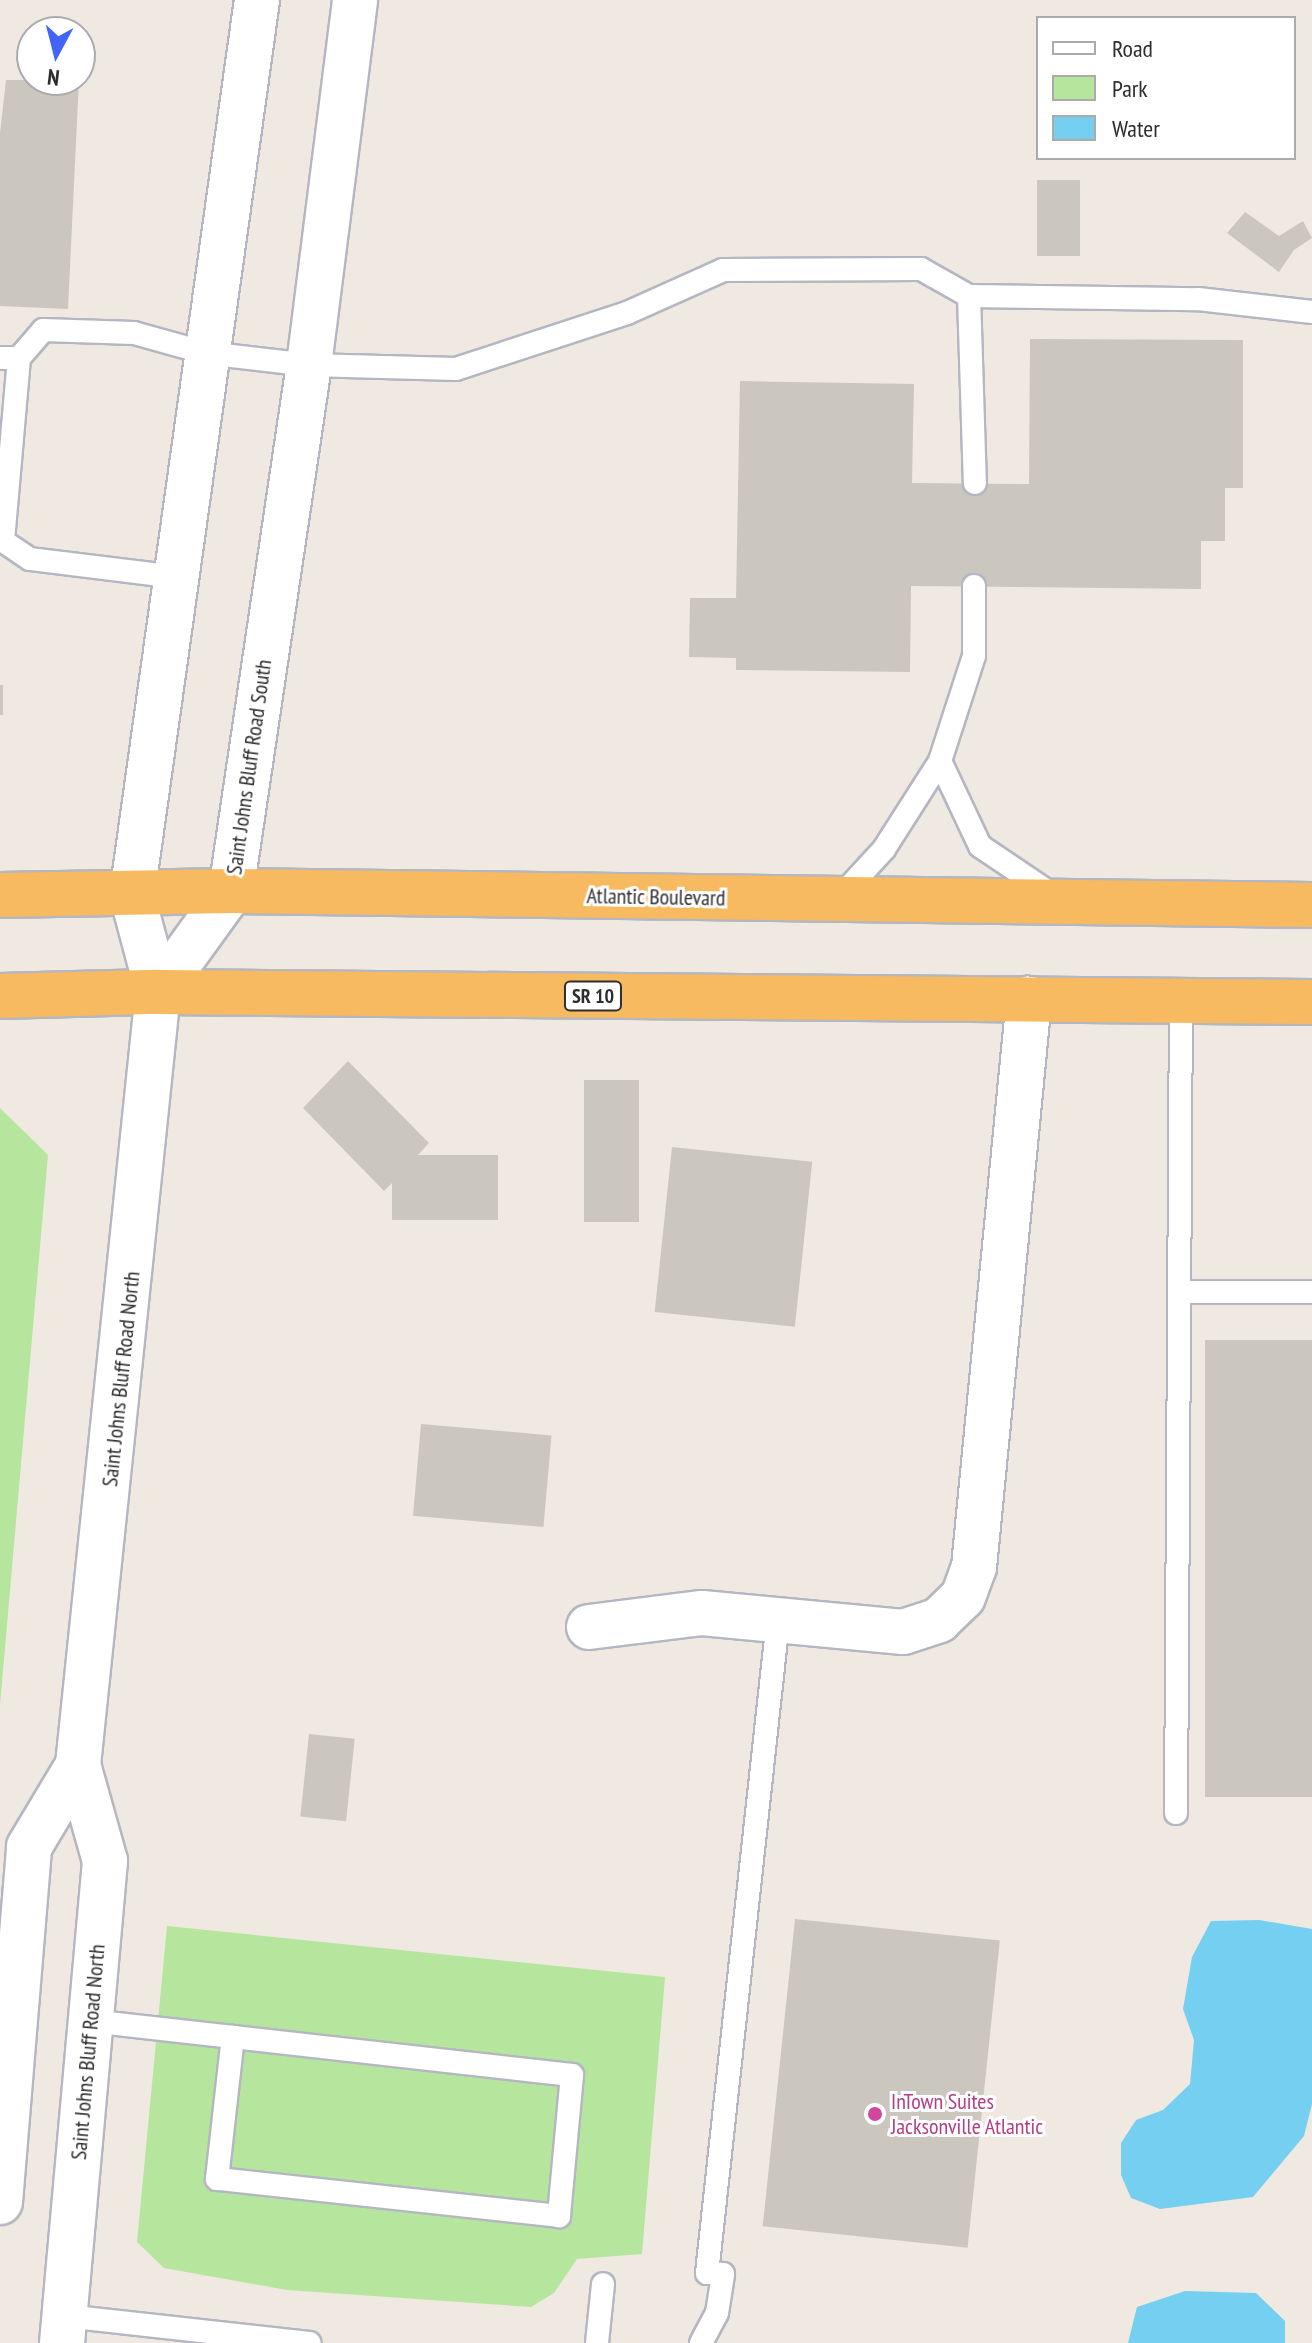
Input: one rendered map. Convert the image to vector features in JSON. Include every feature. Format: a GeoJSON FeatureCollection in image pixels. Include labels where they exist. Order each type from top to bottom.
{"type":"FeatureCollection","features":[{"type":"Feature","properties":{"kind":"highway","name":"Atlantic Boulevard"},"geometry":{"type":"LineString","coordinates":[[0,895],[231,891],[1312,905]]}},
{"type":"Feature","properties":{"kind":"highway","name":"SR 10"},"geometry":{"type":"LineString","coordinates":[[0,996],[158,992],[1312,1002]]}},
{"type":"Feature","properties":{"kind":"main road"},"geometry":{"type":"LineString","coordinates":[[158,992],[132,895],[257,0]]}},
{"type":"Feature","properties":{"kind":"main road","name":"Saint Johns Bluff Road South"},"geometry":{"type":"LineString","coordinates":[[158,992],[231,891],[309,365],[355,0]]}},
{"type":"Feature","properties":{"kind":"main road","name":"Saint Johns Bluff Road North"},"geometry":{"type":"LineString","coordinates":[[63,2330],[105,1861],[78,1765],[158,992]]}},
{"type":"Feature","properties":{"kind":"main road"},"geometry":{"type":"LineString","coordinates":[[589,1627],[702,1613],[903,1632],[939,1620],[963,1597],[974,1567],[1029,999]]}},
{"type":"Feature","properties":{"kind":"main road","name":"Saint Johns Bluff Road North"},"geometry":{"type":"LineString","coordinates":[[0,2202],[29,1847],[78,1765]]}},
{"type":"Feature","properties":{"kind":"lane"},"geometry":{"type":"LineString","coordinates":[[176,577],[30,559],[3,541],[9,358],[43,330],[134,333],[206,353],[309,365],[456,369],[627,313],[723,270],[921,269],[969,296],[1198,299],[1312,312]]}},
{"type":"Feature","properties":{"kind":"lane"},"geometry":{"type":"LineString","coordinates":[[969,296],[975,483]]}},
{"type":"Feature","properties":{"kind":"lane"},"geometry":{"type":"LineString","coordinates":[[838,899],[884,849],[940,761],[974,656],[974,586]]}},
{"type":"Feature","properties":{"kind":"lane"},"geometry":{"type":"LineString","coordinates":[[940,761],[980,846],[1064,902]]}},
{"type":"Feature","properties":{"kind":"lane"},"geometry":{"type":"LineString","coordinates":[[1176,1813],[1181,1001]]}},
{"type":"Feature","properties":{"kind":"lane"},"geometry":{"type":"LineString","coordinates":[[1179,1292],[1312,1292]]}},
{"type":"Feature","properties":{"kind":"lane"},"geometry":{"type":"LineString","coordinates":[[701,2343],[717,2313],[723,2274],[707,2273],[778,1620]]}},
{"type":"Feature","properties":{"kind":"lane"},"geometry":{"type":"LineString","coordinates":[[90,2021],[233,2037],[572,2075],[559,2216],[217,2179],[233,2037]]}},
{"type":"Feature","properties":{"kind":"lane"},"geometry":{"type":"LineString","coordinates":[[597,2343],[603,2284]]}},
{"type":"Feature","properties":{"kind":"lane"},"geometry":{"type":"LineString","coordinates":[[63,2330],[310,2343]]}},
{"type":"Feature","properties":{"kind":"green space"},"geometry":{"type":"Polygon","coordinates":[[[0,1108],[48,1155],[0,1705],[0,1108]]]}},
{"type":"Feature","properties":{"kind":"green space"},"geometry":{"type":"Polygon","coordinates":[[[167,1926],[665,1977],[642,2254],[577,2259],[554,2293],[531,2307],[287,2290],[164,2268],[137,2242],[167,1926]]]}},
{"type":"Feature","properties":{"kind":"water"},"geometry":{"type":"Polygon","coordinates":[[[1259,1920],[1312,1929],[1312,2104],[1304,2136],[1253,2197],[1160,2209],[1131,2198],[1121,2175],[1121,2143],[1136,2120],[1163,2110],[1190,2084],[1194,2040],[1183,2009],[1192,1957],[1211,1921],[1259,1920]]]}},
{"type":"Feature","properties":{"kind":"water"},"geometry":{"type":"Polygon","coordinates":[[[1185,2291],[1256,2293],[1285,2321],[1285,2343],[1128,2343],[1137,2307],[1185,2291]]]}},
{"type":"Feature","properties":{"kind":"building"},"geometry":{"type":"Polygon","coordinates":[[[6,80],[16,80],[16,96],[78,96],[68,309],[0,306],[0,133],[6,80]]]}},
{"type":"Feature","properties":{"kind":"building"},"geometry":{"type":"Polygon","coordinates":[[[1037,180],[1080,180],[1080,256],[1037,256],[1037,180]]]}},
{"type":"Feature","properties":{"kind":"building"},"geometry":{"type":"Polygon","coordinates":[[[1245,212],[1279,236],[1303,221],[1312,238],[1294,250],[1279,272],[1227,233],[1245,212]]]}},
{"type":"Feature","properties":{"kind":"building"},"geometry":{"type":"Polygon","coordinates":[[[1030,339],[1243,340],[1243,488],[1225,488],[1225,541],[1201,541],[1201,589],[911,586],[910,672],[736,670],[736,658],[689,657],[690,598],[736,598],[740,381],[914,384],[912,483],[1029,484],[1030,339]]]}},
{"type":"Feature","properties":{"kind":"building"},"geometry":{"type":"Polygon","coordinates":[[[0,685],[3,685],[3,715],[0,715],[0,685]]]}},
{"type":"Feature","properties":{"kind":"building"},"geometry":{"type":"Polygon","coordinates":[[[348,1061],[429,1143],[418,1155],[498,1155],[498,1220],[392,1220],[392,1183],[384,1191],[303,1108],[348,1061]]]}},
{"type":"Feature","properties":{"kind":"building"},"geometry":{"type":"Polygon","coordinates":[[[584,1080],[639,1080],[639,1222],[584,1222],[584,1080]]]}},
{"type":"Feature","properties":{"kind":"building"},"geometry":{"type":"Polygon","coordinates":[[[672,1147],[812,1162],[795,1327],[655,1312],[672,1147]]]}},
{"type":"Feature","properties":{"kind":"building"},"geometry":{"type":"Polygon","coordinates":[[[1205,1340],[1312,1340],[1312,1797],[1205,1797],[1205,1340]]]}},
{"type":"Feature","properties":{"kind":"building"},"geometry":{"type":"Polygon","coordinates":[[[421,1424],[552,1435],[543,1527],[413,1516],[421,1424]]]}},
{"type":"Feature","properties":{"kind":"building"},"geometry":{"type":"Polygon","coordinates":[[[309,1734],[355,1739],[346,1821],[300,1817],[309,1734]]]}},
{"type":"Feature","properties":{"kind":"building"},"geometry":{"type":"Polygon","coordinates":[[[795,1919],[1000,1941],[968,2248],[763,2226],[795,1919]]]}},
{"type":"Feature","properties":{"kind":"place","name":"InTown Suites Jacksonville Atlantic"},"geometry":{"type":"Point","coordinates":[875,2114]}}]}
